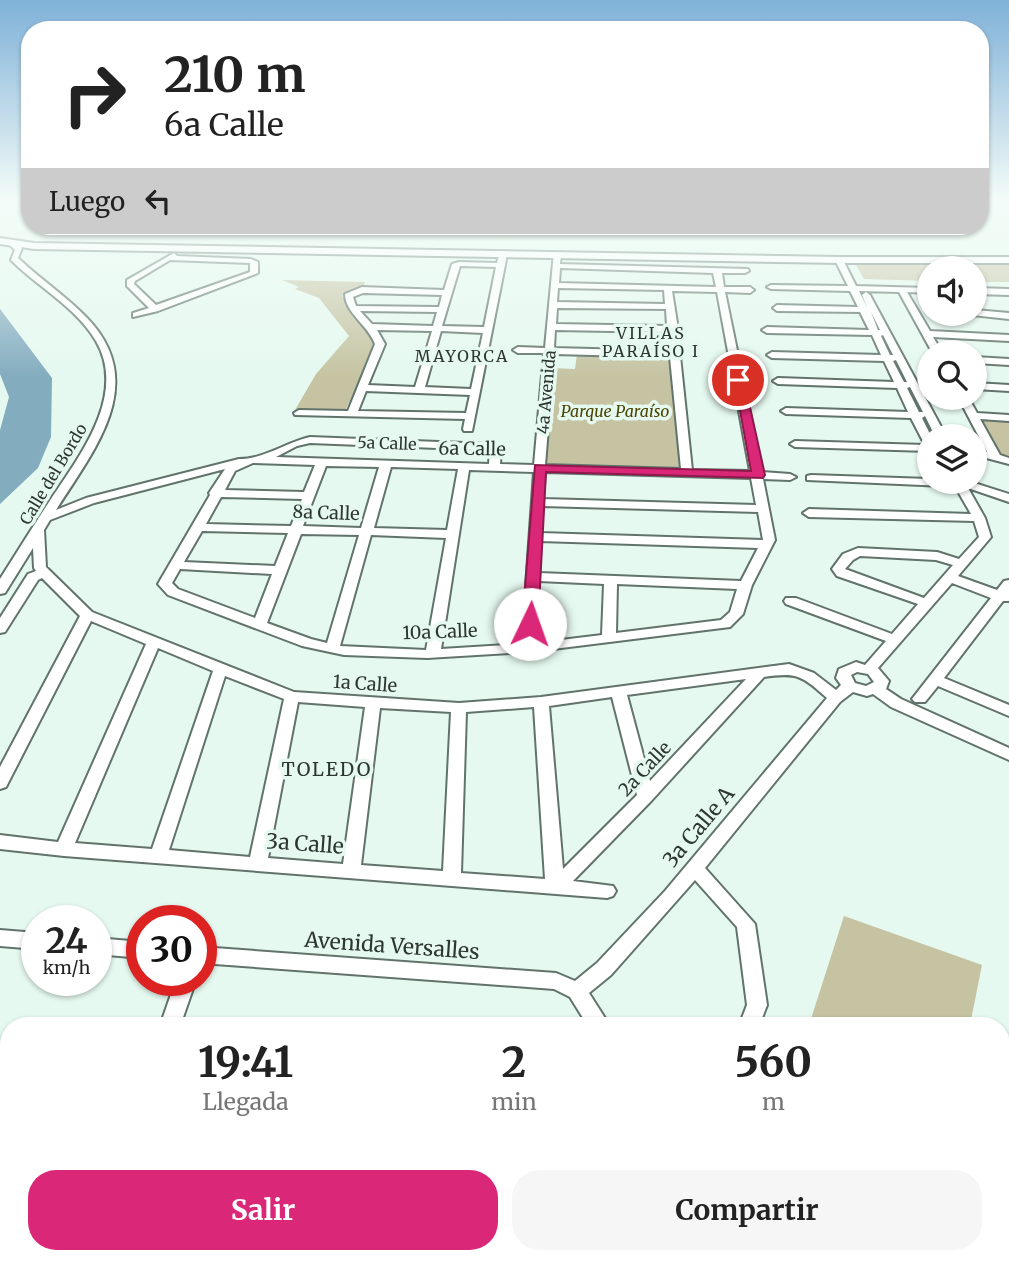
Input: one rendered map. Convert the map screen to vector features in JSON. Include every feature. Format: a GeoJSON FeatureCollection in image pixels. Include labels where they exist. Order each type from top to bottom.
{"type":"FeatureCollection","features":[{"type":"Feature","properties":{"kind":"main road"},"geometry":{"type":"LineString","coordinates":[[528,260],[1009,260]]}},
{"type":"Feature","properties":{"kind":"street","name":"Calle del Bordo"},"geometry":{"type":"LineString","coordinates":[[0,590],[95,439],[108,402],[112,371],[102,343],[88,324],[16,260]]}},
{"type":"Feature","properties":{"kind":"street"},"geometry":{"type":"LineString","coordinates":[[155,309],[130,284],[134,277],[164,260]]}},
{"type":"Feature","properties":{"kind":"street"},"geometry":{"type":"LineString","coordinates":[[136,315],[254,273],[254,262],[221,260]]}},
{"type":"Feature","properties":{"kind":"street"},"geometry":{"type":"LineString","coordinates":[[419,390],[456,265],[495,260]]}},
{"type":"Feature","properties":{"kind":"street"},"geometry":{"type":"LineString","coordinates":[[468,429],[502,260]]}},
{"type":"Feature","properties":{"kind":"street"},"geometry":{"type":"LineString","coordinates":[[843,260],[861,290],[875,333],[920,424]]}},
{"type":"Feature","properties":{"kind":"street"},"geometry":{"type":"LineString","coordinates":[[557,261],[746,271]]}},
{"type":"Feature","properties":{"kind":"street","name":"4a Avenida"},"geometry":{"type":"LineString","coordinates":[[529,648],[534,537],[557,261]]}},
{"type":"Feature","properties":{"kind":"street"},"geometry":{"type":"LineString","coordinates":[[532,578],[746,585],[769,540],[759,475],[717,270]]}},
{"type":"Feature","properties":{"kind":"street"},"geometry":{"type":"LineString","coordinates":[[555,285],[750,290]]}},
{"type":"Feature","properties":{"kind":"street"},"geometry":{"type":"LineString","coordinates":[[668,288],[677,354],[687,473]]}},
{"type":"Feature","properties":{"kind":"street"},"geometry":{"type":"LineString","coordinates":[[771,288],[903,292]]}},
{"type":"Feature","properties":{"kind":"street"},"geometry":{"type":"LineString","coordinates":[[861,290],[917,291]]}},
{"type":"Feature","properties":{"kind":"street"},"geometry":{"type":"LineString","coordinates":[[352,414],[380,344],[371,327],[352,308],[348,296],[358,291],[448,293]]}},
{"type":"Feature","properties":{"kind":"street"},"geometry":{"type":"LineString","coordinates":[[987,291],[1009,292]]}},
{"type":"Feature","properties":{"kind":"street"},"geometry":{"type":"LineString","coordinates":[[903,292],[930,340]]}},
{"type":"Feature","properties":{"kind":"street"},"geometry":{"type":"LineString","coordinates":[[553,305],[671,307]]}},
{"type":"Feature","properties":{"kind":"street"},"geometry":{"type":"LineString","coordinates":[[777,307],[869,310]]}},
{"type":"Feature","properties":{"kind":"street"},"geometry":{"type":"LineString","coordinates":[[352,308],[443,310]]}},
{"type":"Feature","properties":{"kind":"street"},"geometry":{"type":"LineString","coordinates":[[869,310],[887,333],[935,424]]}},
{"type":"Feature","properties":{"kind":"street"},"geometry":{"type":"LineString","coordinates":[[987,314],[1009,316]]}},
{"type":"Feature","properties":{"kind":"street"},"geometry":{"type":"LineString","coordinates":[[371,327],[488,330]]}},
{"type":"Feature","properties":{"kind":"street"},"geometry":{"type":"LineString","coordinates":[[551,327],[674,329]]}},
{"type":"Feature","properties":{"kind":"street"},"geometry":{"type":"LineString","coordinates":[[767,330],[887,333]]}},
{"type":"Feature","properties":{"kind":"street"},"geometry":{"type":"LineString","coordinates":[[927,334],[1009,338]]}},
{"type":"Feature","properties":{"kind":"street"},"geometry":{"type":"LineString","coordinates":[[519,350],[677,354]]}},
{"type":"Feature","properties":{"kind":"street"},"geometry":{"type":"LineString","coordinates":[[772,355],[900,358]]}},
{"type":"Feature","properties":{"kind":"street"},"geometry":{"type":"LineString","coordinates":[[987,361],[1009,362]]}},
{"type":"Feature","properties":{"kind":"street"},"geometry":{"type":"LineString","coordinates":[[779,381],[914,385]]}},
{"type":"Feature","properties":{"kind":"street"},"geometry":{"type":"LineString","coordinates":[[987,387],[1009,388]]}},
{"type":"Feature","properties":{"kind":"street"},"geometry":{"type":"LineString","coordinates":[[361,388],[475,391]]}},
{"type":"Feature","properties":{"kind":"street"},"geometry":{"type":"LineString","coordinates":[[971,410],[995,457]]}},
{"type":"Feature","properties":{"kind":"street"},"geometry":{"type":"LineString","coordinates":[[786,411],[930,415]]}},
{"type":"Feature","properties":{"kind":"street","name":"5a Calle"},"geometry":{"type":"LineString","coordinates":[[299,413],[470,416]]}},
{"type":"Feature","properties":{"kind":"street"},"geometry":{"type":"LineString","coordinates":[[974,416],[1009,418]]}},
{"type":"Feature","properties":{"kind":"street","name":"5a Calle"},"geometry":{"type":"LineString","coordinates":[[264,460],[293,444],[310,440],[489,447],[496,450],[494,467]]}},
{"type":"Feature","properties":{"kind":"street"},"geometry":{"type":"LineString","coordinates":[[795,444],[917,448]]}},
{"type":"Feature","properties":{"kind":"street"},"geometry":{"type":"LineString","coordinates":[[987,455],[1009,461]]}},
{"type":"Feature","properties":{"kind":"street","name":"6a Calle"},"geometry":{"type":"LineString","coordinates":[[42,524],[88,499],[108,497],[207,469],[264,460],[790,477]]}},
{"type":"Feature","properties":{"kind":"street"},"geometry":{"type":"LineString","coordinates":[[259,625],[322,462]]}},
{"type":"Feature","properties":{"kind":"street"},"geometry":{"type":"LineString","coordinates":[[241,463],[231,469],[215,493],[176,565],[280,570]]}},
{"type":"Feature","properties":{"kind":"street"},"geometry":{"type":"LineString","coordinates":[[332,650],[386,464]]}},
{"type":"Feature","properties":{"kind":"street"},"geometry":{"type":"LineString","coordinates":[[432,653],[464,466]]}},
{"type":"Feature","properties":{"kind":"street"},"geometry":{"type":"LineString","coordinates":[[811,478],[917,481]]}},
{"type":"Feature","properties":{"kind":"street"},"geometry":{"type":"LineString","coordinates":[[987,491],[1009,498]]}},
{"type":"Feature","properties":{"kind":"street"},"geometry":{"type":"LineString","coordinates":[[215,493],[309,496]]}},
{"type":"Feature","properties":{"kind":"street"},"geometry":{"type":"LineString","coordinates":[[850,686],[863,691],[876,689],[881,685],[881,678],[869,669],[985,537],[971,494]]}},
{"type":"Feature","properties":{"kind":"street"},"geometry":{"type":"LineString","coordinates":[[537,502],[764,509]]}},
{"type":"Feature","properties":{"kind":"street"},"geometry":{"type":"LineString","coordinates":[[809,513],[978,518]]}},
{"type":"Feature","properties":{"kind":"street"},"geometry":{"type":"LineString","coordinates":[[0,629],[33,577],[43,573],[42,524]]}},
{"type":"Feature","properties":{"kind":"street","name":"8a Calle"},"geometry":{"type":"LineString","coordinates":[[198,527],[453,534]]}},
{"type":"Feature","properties":{"kind":"street"},"geometry":{"type":"LineString","coordinates":[[534,537],[766,545]]}},
{"type":"Feature","properties":{"kind":"street"},"geometry":{"type":"LineString","coordinates":[[920,699],[1006,591],[957,571],[937,556],[855,552],[838,569],[842,573],[928,603]]}},
{"type":"Feature","properties":{"kind":"street","name":"10a Calle"},"geometry":{"type":"LineString","coordinates":[[176,565],[165,584],[167,588],[259,625],[332,650],[432,653],[529,648],[725,625],[736,614],[746,585]]}},
{"type":"Feature","properties":{"kind":"street","name":"1a Calle"},"geometry":{"type":"LineString","coordinates":[[43,573],[87,615],[292,697],[373,705],[458,708],[541,702],[798,670],[836,698]]}},
{"type":"Feature","properties":{"kind":"street"},"geometry":{"type":"LineString","coordinates":[[609,637],[611,580]]}},
{"type":"Feature","properties":{"kind":"street"},"geometry":{"type":"LineString","coordinates":[[791,601],[895,640]]}},
{"type":"Feature","properties":{"kind":"street"},"geometry":{"type":"LineString","coordinates":[[0,783],[87,615]]}},
{"type":"Feature","properties":{"kind":"street"},"geometry":{"type":"LineString","coordinates":[[64,849],[154,642]]}},
{"type":"Feature","properties":{"kind":"street","name":"3a Calle A"},"geometry":{"type":"LineString","coordinates":[[577,991],[604,970],[694,869],[836,698],[850,686],[843,677],[845,670],[856,667],[869,669]]}},
{"type":"Feature","properties":{"kind":"street"},"geometry":{"type":"LineString","coordinates":[[158,856],[220,670]]}},
{"type":"Feature","properties":{"kind":"street","name":"2a Calle"},"geometry":{"type":"LineString","coordinates":[[555,888],[760,674]]}},
{"type":"Feature","properties":{"kind":"street"},"geometry":{"type":"LineString","coordinates":[[937,680],[1009,711]]}},
{"type":"Feature","properties":{"kind":"street"},"geometry":{"type":"LineString","coordinates":[[876,689],[896,703],[1009,754]]}},
{"type":"Feature","properties":{"kind":"street"},"geometry":{"type":"LineString","coordinates":[[618,691],[646,796]]}},
{"type":"Feature","properties":{"kind":"street"},"geometry":{"type":"LineString","coordinates":[[257,863],[292,697]]}},
{"type":"Feature","properties":{"kind":"street"},"geometry":{"type":"LineString","coordinates":[[541,702],[555,888]]}},
{"type":"Feature","properties":{"kind":"street"},"geometry":{"type":"LineString","coordinates":[[351,870],[373,705]]}},
{"type":"Feature","properties":{"kind":"street"},"geometry":{"type":"LineString","coordinates":[[452,878],[458,708]]}},
{"type":"Feature","properties":{"kind":"street","name":"3a Calle"},"geometry":{"type":"LineString","coordinates":[[0,842],[607,891]]}},
{"type":"Feature","properties":{"kind":"street"},"geometry":{"type":"LineString","coordinates":[[694,869],[746,924],[757,1005],[752,1017]]}},
{"type":"Feature","properties":{"kind":"street"},"geometry":{"type":"LineString","coordinates":[[0,938],[21,940]]}},
{"type":"Feature","properties":{"kind":"street","name":"Avenida Versalles"},"geometry":{"type":"LineString","coordinates":[[217,956],[556,981],[577,991]]}},
{"type":"Feature","properties":{"kind":"street"},"geometry":{"type":"LineString","coordinates":[[577,991],[594,1017]]}},
{"type":"Feature","properties":{"kind":"street"},"geometry":{"type":"LineString","coordinates":[[173,1017],[181,996]]}},
{"type":"Feature","properties":{"kind":"green space"},"geometry":{"type":"Polygon","coordinates":[[[854,262],[917,262],[917,281],[864,279],[854,262]]]}},
{"type":"Feature","properties":{"kind":"green space"},"geometry":{"type":"Polygon","coordinates":[[[987,262],[1009,262],[1009,282],[987,282],[987,262]]]}},
{"type":"Feature","properties":{"kind":"green space"},"geometry":{"type":"Polygon","coordinates":[[[282,280],[365,282],[362,289],[342,296],[377,344],[345,411],[295,410],[316,374],[349,336],[319,298],[295,289],[299,287],[282,280]]]}},
{"type":"Feature","properties":{"kind":"green space","name":"Parque Paraíso"},"geometry":{"type":"Polygon","coordinates":[[[577,354],[673,356],[682,469],[545,465],[552,368],[575,369],[577,354]]]}},
{"type":"Feature","properties":{"kind":"green space"},"geometry":{"type":"Polygon","coordinates":[[[979,419],[1009,420],[1009,460],[1000,457],[987,433],[987,424],[982,424],[979,419]]]}},
{"type":"Feature","properties":{"kind":"green space"},"geometry":{"type":"Polygon","coordinates":[[[844,916],[982,965],[972,1017],[812,1017],[844,916]]]}},
{"type":"Feature","properties":{"kind":"water"},"geometry":{"type":"Polygon","coordinates":[[[0,309],[52,378],[51,437],[38,468],[0,504],[0,430],[9,397],[0,374],[0,309]]]}},
{"type":"Feature","properties":{"kind":"district","name":"VILLAS PARAÍSO I"},"geometry":{"type":"Point","coordinates":[651,342]}},
{"type":"Feature","properties":{"kind":"district","name":"MAYORCA"},"geometry":{"type":"Point","coordinates":[462,356]}},
{"type":"Feature","properties":{"kind":"district","name":"TOLEDO"},"geometry":{"type":"Point","coordinates":[327,769]}},
{"type":"Feature","properties":{"kind":"route"},"geometry":{"type":"LineString","coordinates":[[530,624],[539,468],[759,475],[738,380]]}}]}
